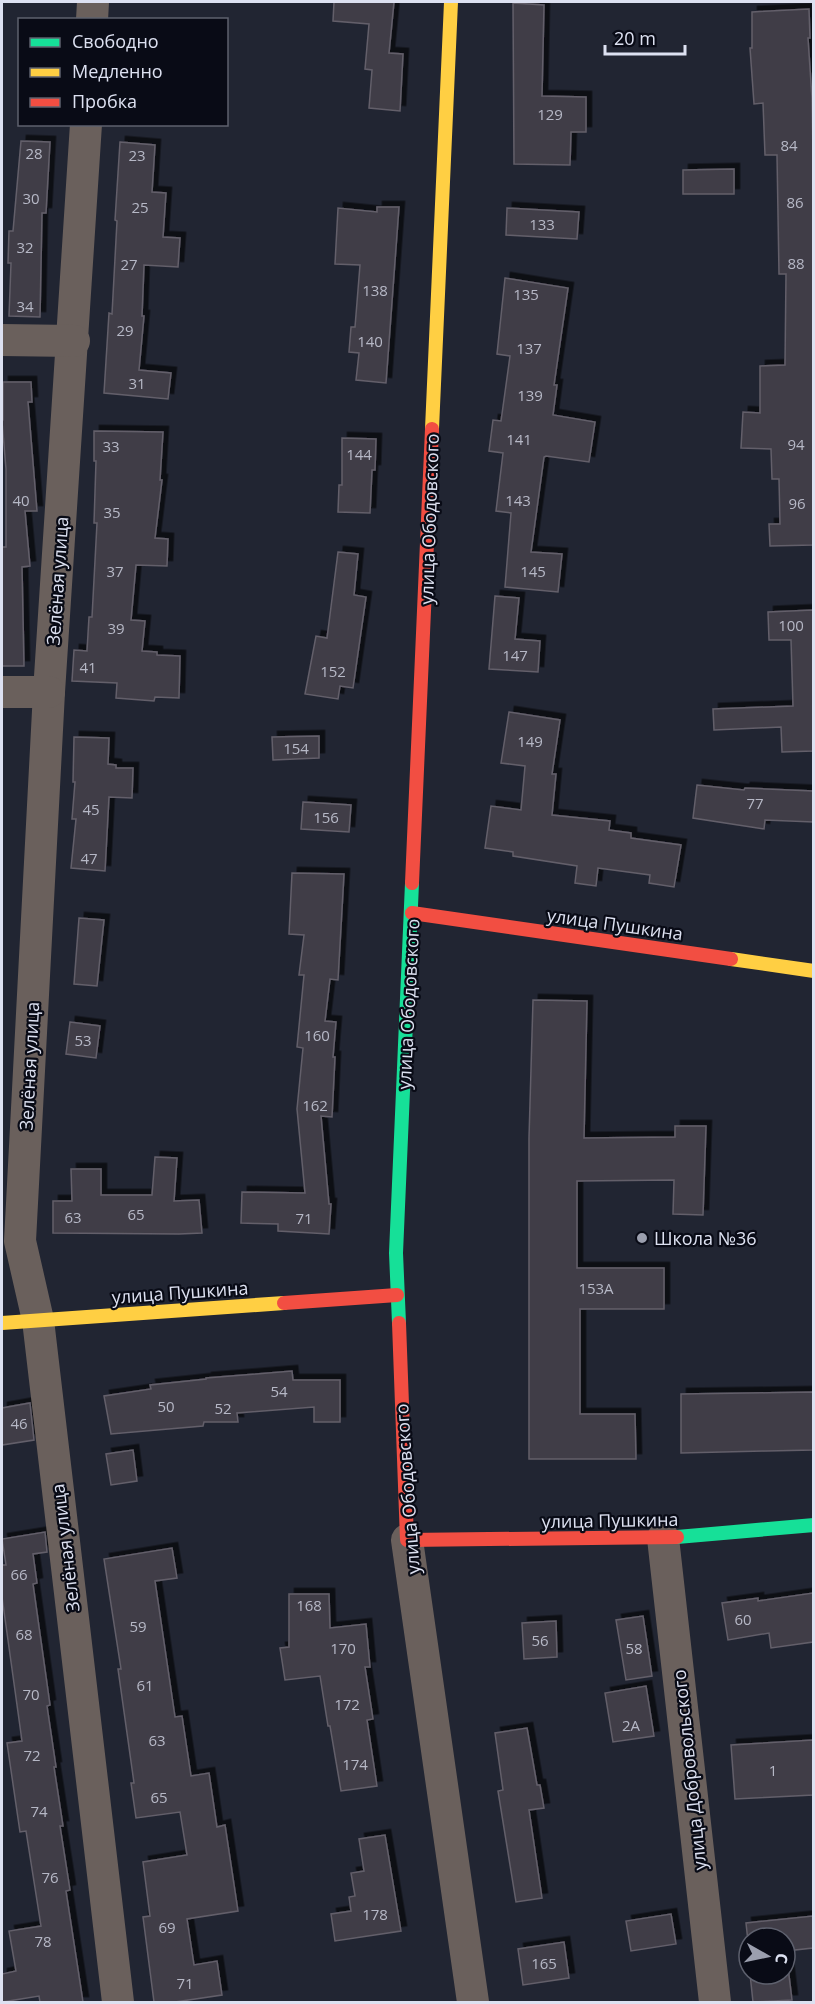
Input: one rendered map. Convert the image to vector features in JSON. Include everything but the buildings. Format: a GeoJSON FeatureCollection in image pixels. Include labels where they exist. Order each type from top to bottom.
{"type":"FeatureCollection","features":[{"type":"Feature","properties":{"kind":"street"},"geometry":{"type":"LineString","coordinates":[[92,18],[93,2]]}},
{"type":"Feature","properties":{"kind":"street","name":"улица Ободовского"},"geometry":{"type":"LineString","coordinates":[[451,2],[396,1252],[407,1540],[473,2002]]}},
{"type":"Feature","properties":{"kind":"street","name":"Зелёная улица"},"geometry":{"type":"LineString","coordinates":[[86,126],[50,692],[20,1240],[38,1320],[118,2002]]}},
{"type":"Feature","properties":{"kind":"street"},"geometry":{"type":"LineString","coordinates":[[2,340],[74,341]]}},
{"type":"Feature","properties":{"kind":"street"},"geometry":{"type":"LineString","coordinates":[[2,692],[50,692]]}},
{"type":"Feature","properties":{"kind":"street","name":"улица Пушкина"},"geometry":{"type":"LineString","coordinates":[[412,913],[813,971]]}},
{"type":"Feature","properties":{"kind":"street","name":"улица Пушкина"},"geometry":{"type":"LineString","coordinates":[[2,1323],[397,1295]]}},
{"type":"Feature","properties":{"kind":"street","name":"улица Пушкина"},"geometry":{"type":"LineString","coordinates":[[407,1540],[663,1538],[813,1525]]}},
{"type":"Feature","properties":{"kind":"street","name":"улица Добровольского"},"geometry":{"type":"LineString","coordinates":[[663,1538],[715,2002]]}},
{"type":"Feature","properties":{"kind":"traffic: fast"},"geometry":{"type":"LineString","coordinates":[[399,1323],[396,1253],[412,883]]}},
{"type":"Feature","properties":{"kind":"traffic: fast"},"geometry":{"type":"LineString","coordinates":[[677,1537],[814,1525]]}},
{"type":"Feature","properties":{"kind":"traffic: slow"},"geometry":{"type":"LineString","coordinates":[[432,429],[451,2]]}},
{"type":"Feature","properties":{"kind":"traffic: slow"},"geometry":{"type":"LineString","coordinates":[[731,959],[814,971]]}},
{"type":"Feature","properties":{"kind":"traffic: slow"},"geometry":{"type":"LineString","coordinates":[[2,1323],[284,1303]]}},
{"type":"Feature","properties":{"kind":"traffic: jam"},"geometry":{"type":"LineString","coordinates":[[412,883],[432,429]]}},
{"type":"Feature","properties":{"kind":"traffic: jam"},"geometry":{"type":"LineString","coordinates":[[412,913],[731,959]]}},
{"type":"Feature","properties":{"kind":"traffic: jam"},"geometry":{"type":"LineString","coordinates":[[284,1303],[397,1295]]}},
{"type":"Feature","properties":{"kind":"traffic: jam"},"geometry":{"type":"LineString","coordinates":[[399,1323],[407,1540],[677,1537]]}},
{"type":"Feature","properties":{"kind":"place","name":"Школа №36"},"geometry":{"type":"Point","coordinates":[642,1238]}}]}
